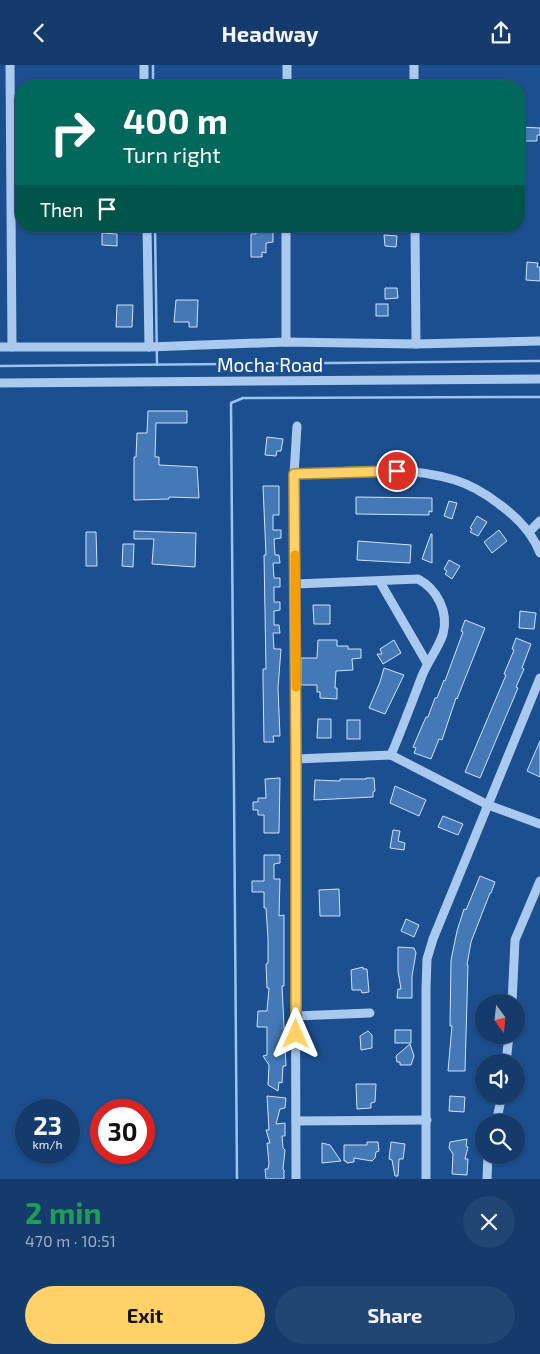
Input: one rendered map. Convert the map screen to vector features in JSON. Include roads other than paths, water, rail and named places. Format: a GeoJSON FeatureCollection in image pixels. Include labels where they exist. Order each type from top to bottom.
{"type":"FeatureCollection","features":[{"type":"Feature","properties":{"kind":"street"},"geometry":{"type":"LineString","coordinates":[[10,65],[12,347]]}},
{"type":"Feature","properties":{"kind":"street"},"geometry":{"type":"LineString","coordinates":[[144,65],[144,80]]}},
{"type":"Feature","properties":{"kind":"street"},"geometry":{"type":"LineString","coordinates":[[286,65],[286,80]]}},
{"type":"Feature","properties":{"kind":"street"},"geometry":{"type":"LineString","coordinates":[[414,65],[414,80]]}},
{"type":"Feature","properties":{"kind":"street"},"geometry":{"type":"LineString","coordinates":[[147,232],[148,347]]}},
{"type":"Feature","properties":{"kind":"street"},"geometry":{"type":"LineString","coordinates":[[286,232],[286,342]]}},
{"type":"Feature","properties":{"kind":"street"},"geometry":{"type":"LineString","coordinates":[[415,232],[416,344]]}},
{"type":"Feature","properties":{"kind":"street"},"geometry":{"type":"LineString","coordinates":[[0,347],[148,347],[286,342],[416,344],[540,341]]}},
{"type":"Feature","properties":{"kind":"street","name":"Mocha Road"},"geometry":{"type":"LineString","coordinates":[[0,383],[540,379]]}},
{"type":"Feature","properties":{"kind":"street"},"geometry":{"type":"LineString","coordinates":[[296,1179],[294,474],[297,426]]}},
{"type":"Feature","properties":{"kind":"street"},"geometry":{"type":"LineString","coordinates":[[294,474],[397,471],[457,480],[484,493],[512,513],[529,532],[540,553]]}},
{"type":"Feature","properties":{"kind":"street"},"geometry":{"type":"LineString","coordinates":[[529,532],[540,521]]}},
{"type":"Feature","properties":{"kind":"street"},"geometry":{"type":"LineString","coordinates":[[295,584],[418,579],[435,592],[440,601],[444,618],[443,633],[427,663],[391,755]]}},
{"type":"Feature","properties":{"kind":"street"},"geometry":{"type":"LineString","coordinates":[[380,582],[427,663]]}},
{"type":"Feature","properties":{"kind":"street"},"geometry":{"type":"LineString","coordinates":[[426,1179],[427,959],[433,939],[540,679]]}},
{"type":"Feature","properties":{"kind":"street"},"geometry":{"type":"LineString","coordinates":[[296,759],[391,755],[488,805],[540,824]]}},
{"type":"Feature","properties":{"kind":"street"},"geometry":{"type":"LineString","coordinates":[[512,994],[515,940],[540,881]]}},
{"type":"Feature","properties":{"kind":"street"},"geometry":{"type":"LineString","coordinates":[[296,1016],[370,1013]]}},
{"type":"Feature","properties":{"kind":"street"},"geometry":{"type":"LineString","coordinates":[[296,1121],[427,1120]]}},
{"type":"Feature","properties":{"kind":"street"},"geometry":{"type":"LineString","coordinates":[[487,1179],[488,1164]]}},
{"type":"Feature","properties":{"kind":"waterway"},"geometry":{"type":"LineString","coordinates":[[153,65],[153,80]]}},
{"type":"Feature","properties":{"kind":"waterway"},"geometry":{"type":"LineString","coordinates":[[155,232],[157,365]]}},
{"type":"Feature","properties":{"kind":"waterway"},"geometry":{"type":"LineString","coordinates":[[0,366],[540,361]]}},
{"type":"Feature","properties":{"kind":"waterway"},"geometry":{"type":"LineString","coordinates":[[237,1179],[231,403],[243,398],[540,397]]}}]}
